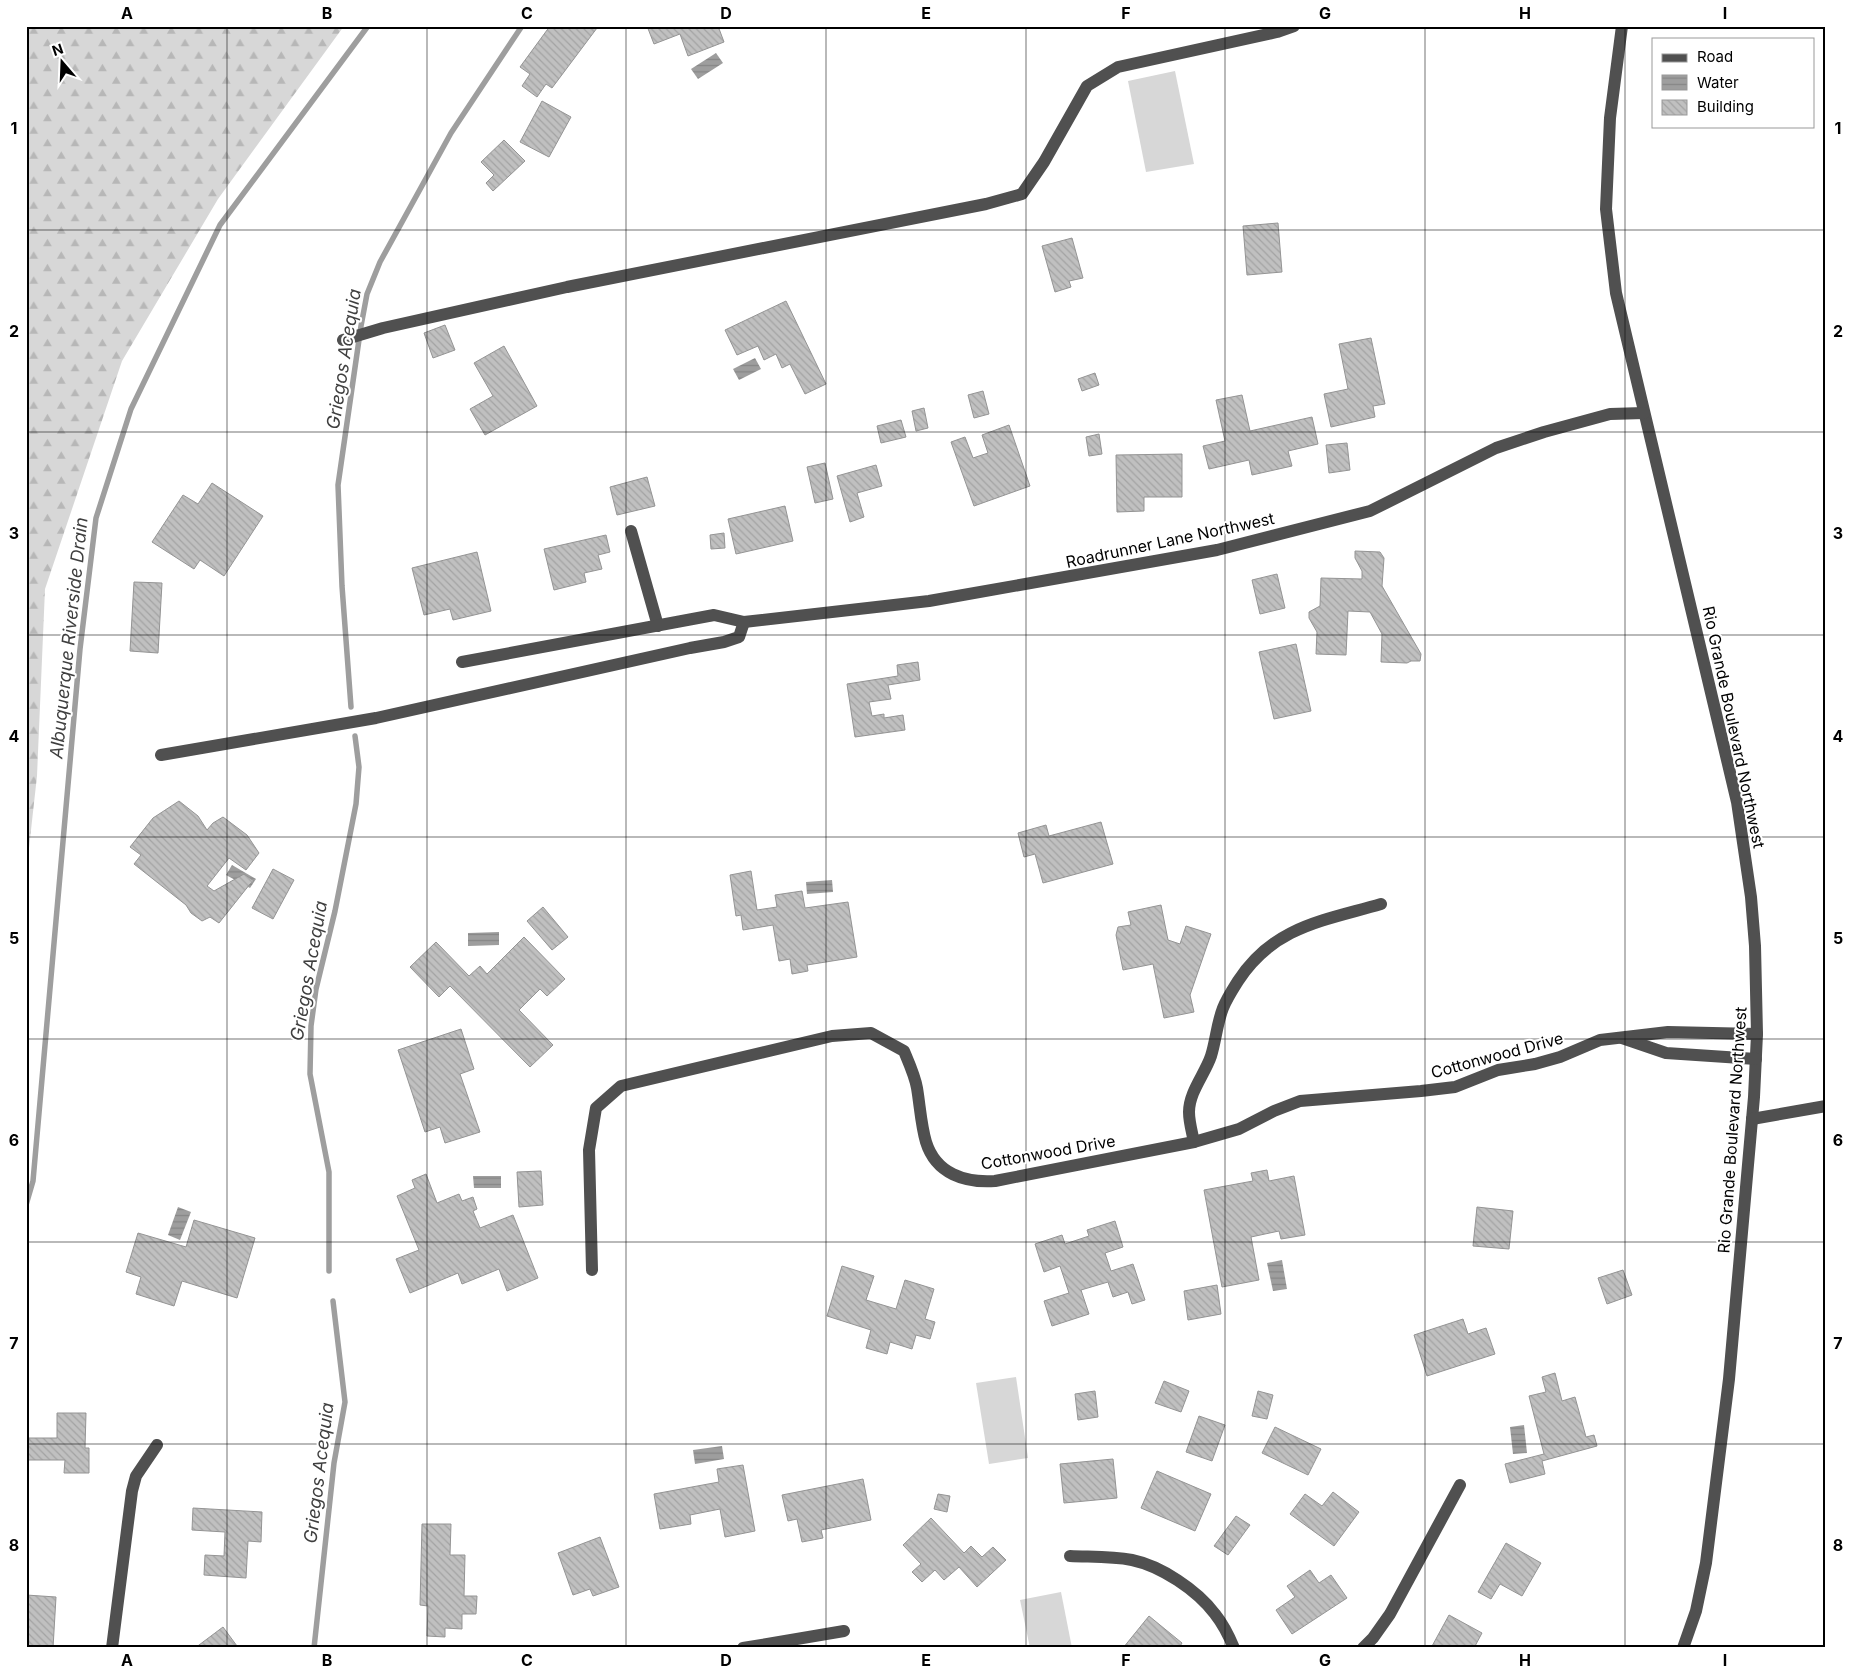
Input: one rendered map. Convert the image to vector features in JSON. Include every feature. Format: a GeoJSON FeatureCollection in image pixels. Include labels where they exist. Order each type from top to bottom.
{"type":"FeatureCollection","features":[{"type":"Feature","properties":{"kind":"street"},"geometry":{"type":"LineString","coordinates":[[346,339],[567,287],[977,206],[1022,194],[1044,162],[1087,86],[1095,81],[1118,67],[1276,32],[1294,26]]}},
{"type":"Feature","properties":{"kind":"street","name":"Rio Grande Boulevard Northwest"},"geometry":{"type":"LineString","coordinates":[[1622,26],[1610,118],[1606,209],[1616,293],[1737,802],[1756,946],[1756,1059],[1729,1380],[1712,1526],[1702,1585],[1683,1648]]}},
{"type":"Feature","properties":{"kind":"street","name":"Roadrunner Lane Northwest"},"geometry":{"type":"LineString","coordinates":[[462,662],[714,615],[744,622],[929,601],[1217,550],[1370,512],[1496,448],[1544,432],[1610,414],[1644,413]]}},
{"type":"Feature","properties":{"kind":"street"},"geometry":{"type":"LineString","coordinates":[[631,531],[658,626]]}},
{"type":"Feature","properties":{"kind":"street"},"geometry":{"type":"LineString","coordinates":[[161,755],[376,718],[724,642],[739,637],[744,622]]}},
{"type":"Feature","properties":{"kind":"street"},"geometry":{"type":"LineString","coordinates":[[1194,1142],[1189,1113],[1190,1102],[1209,1061],[1224,1006],[1248,966],[1271,944],[1287,934],[1306,926],[1381,904]]}},
{"type":"Feature","properties":{"kind":"street","name":"Cottonwood Drive"},"geometry":{"type":"LineString","coordinates":[[592,1270],[589,1150],[596,1108],[622,1086],[832,1036],[871,1033],[904,1051],[917,1085],[924,1134],[930,1150],[939,1164],[947,1171],[964,1180],[982,1182],[1194,1142],[1239,1129],[1274,1111],[1300,1101],[1454,1087],[1498,1070],[1552,1060],[1600,1040],[1668,1032],[1757,1034]]}},
{"type":"Feature","properties":{"kind":"street"},"geometry":{"type":"LineString","coordinates":[[1619,1038],[1666,1053],[1756,1059]]}},
{"type":"Feature","properties":{"kind":"street"},"geometry":{"type":"LineString","coordinates":[[1752,1119],[1826,1106]]}},
{"type":"Feature","properties":{"kind":"street"},"geometry":{"type":"LineString","coordinates":[[112,1648],[132,1490],[136,1476],[157,1445]]}},
{"type":"Feature","properties":{"kind":"street"},"geometry":{"type":"LineString","coordinates":[[1364,1648],[1390,1614],[1460,1485]]}},
{"type":"Feature","properties":{"kind":"street"},"geometry":{"type":"LineString","coordinates":[[1070,1556],[1134,1560],[1179,1581],[1199,1597],[1215,1614],[1234,1648]]}},
{"type":"Feature","properties":{"kind":"street"},"geometry":{"type":"LineString","coordinates":[[743,1648],[844,1631]]}},
{"type":"Feature","properties":{"kind":"green space"},"geometry":{"type":"Polygon","coordinates":[[[26,26],[344,26],[218,199],[122,361],[45,589],[37,776],[26,875],[26,26]]]}},
{"type":"Feature","properties":{"kind":"green space"},"geometry":{"type":"Polygon","coordinates":[[[1175,71],[1194,164],[1146,172],[1128,81],[1175,71]]]}},
{"type":"Feature","properties":{"kind":"green space"},"geometry":{"type":"Polygon","coordinates":[[[1016,1377],[1028,1458],[989,1464],[976,1383],[1016,1377]]]}},
{"type":"Feature","properties":{"kind":"green space"},"geometry":{"type":"Polygon","coordinates":[[[1061,1592],[1072,1648],[1030,1648],[1020,1600],[1061,1592]]]}},
{"type":"Feature","properties":{"kind":"water"},"geometry":{"type":"Polygon","coordinates":[[[716,53],[723,63],[698,79],[691,69],[716,53]]]}},
{"type":"Feature","properties":{"kind":"water"},"geometry":{"type":"Polygon","coordinates":[[[755,358],[761,369],[739,380],[733,369],[755,358]]]}},
{"type":"Feature","properties":{"kind":"water"},"geometry":{"type":"Polygon","coordinates":[[[232,865],[256,879],[250,888],[226,875],[232,865]]]}},
{"type":"Feature","properties":{"kind":"water"},"geometry":{"type":"Polygon","coordinates":[[[832,880],[833,892],[807,894],[806,882],[832,880]]]}},
{"type":"Feature","properties":{"kind":"water"},"geometry":{"type":"Polygon","coordinates":[[[499,932],[499,945],[468,946],[468,933],[499,932]]]}},
{"type":"Feature","properties":{"kind":"water"},"geometry":{"type":"Polygon","coordinates":[[[473,1176],[501,1176],[501,1188],[474,1188],[473,1176]]]}},
{"type":"Feature","properties":{"kind":"water"},"geometry":{"type":"Polygon","coordinates":[[[178,1207],[191,1212],[180,1240],[168,1235],[178,1207]]]}},
{"type":"Feature","properties":{"kind":"water"},"geometry":{"type":"Polygon","coordinates":[[[1282,1260],[1287,1289],[1273,1291],[1267,1263],[1282,1260]]]}},
{"type":"Feature","properties":{"kind":"water"},"geometry":{"type":"Polygon","coordinates":[[[1524,1425],[1527,1453],[1513,1454],[1510,1427],[1524,1425]]]}},
{"type":"Feature","properties":{"kind":"water"},"geometry":{"type":"Polygon","coordinates":[[[722,1446],[724,1459],[695,1464],[693,1450],[722,1446]]]}},
{"type":"Feature","properties":{"kind":"building"},"geometry":{"type":"Polygon","coordinates":[[[550,26],[594,26],[597,28],[552,88],[546,84],[537,97],[522,86],[530,74],[520,67],[550,26]]]}},
{"type":"Feature","properties":{"kind":"building"},"geometry":{"type":"Polygon","coordinates":[[[647,26],[718,26],[724,42],[688,56],[680,34],[654,44],[647,26]]]}},
{"type":"Feature","properties":{"kind":"building"},"geometry":{"type":"Polygon","coordinates":[[[542,101],[571,117],[549,157],[520,142],[542,101]]]}},
{"type":"Feature","properties":{"kind":"building"},"geometry":{"type":"Polygon","coordinates":[[[504,140],[525,161],[493,191],[486,183],[494,175],[481,162],[504,140]]]}},
{"type":"Feature","properties":{"kind":"building"},"geometry":{"type":"Polygon","coordinates":[[[1278,223],[1282,272],[1247,275],[1243,226],[1278,223]]]}},
{"type":"Feature","properties":{"kind":"building"},"geometry":{"type":"Polygon","coordinates":[[[1072,238],[1083,278],[1069,281],[1071,287],[1055,292],[1042,246],[1072,238]]]}},
{"type":"Feature","properties":{"kind":"building"},"geometry":{"type":"Polygon","coordinates":[[[786,301],[826,384],[805,394],[790,364],[782,368],[776,354],[764,360],[758,346],[737,355],[725,330],[786,301]]]}},
{"type":"Feature","properties":{"kind":"building"},"geometry":{"type":"Polygon","coordinates":[[[445,325],[455,350],[433,358],[424,333],[445,325]]]}},
{"type":"Feature","properties":{"kind":"building"},"geometry":{"type":"Polygon","coordinates":[[[1371,338],[1385,404],[1373,406],[1375,417],[1331,427],[1324,394],[1348,389],[1339,344],[1371,338]]]}},
{"type":"Feature","properties":{"kind":"building"},"geometry":{"type":"Polygon","coordinates":[[[504,346],[537,406],[485,435],[470,409],[493,396],[474,363],[504,346]]]}},
{"type":"Feature","properties":{"kind":"building"},"geometry":{"type":"Polygon","coordinates":[[[1095,373],[1099,385],[1082,391],[1078,379],[1095,373]]]}},
{"type":"Feature","properties":{"kind":"building"},"geometry":{"type":"Polygon","coordinates":[[[983,391],[989,414],[974,418],[968,395],[983,391]]]}},
{"type":"Feature","properties":{"kind":"building"},"geometry":{"type":"Polygon","coordinates":[[[1242,395],[1250,431],[1312,417],[1318,444],[1288,451],[1292,466],[1252,475],[1249,460],[1209,469],[1203,446],[1225,441],[1216,400],[1242,395]]]}},
{"type":"Feature","properties":{"kind":"building"},"geometry":{"type":"Polygon","coordinates":[[[924,408],[928,428],[916,431],[912,411],[924,408]]]}},
{"type":"Feature","properties":{"kind":"building"},"geometry":{"type":"Polygon","coordinates":[[[901,420],[906,437],[881,443],[877,426],[901,420]]]}},
{"type":"Feature","properties":{"kind":"building"},"geometry":{"type":"Polygon","coordinates":[[[1009,425],[1030,486],[974,506],[951,442],[965,437],[973,458],[988,453],[982,435],[1009,425]]]}},
{"type":"Feature","properties":{"kind":"building"},"geometry":{"type":"Polygon","coordinates":[[[1099,434],[1102,454],[1089,456],[1086,437],[1099,434]]]}},
{"type":"Feature","properties":{"kind":"building"},"geometry":{"type":"Polygon","coordinates":[[[1347,443],[1350,470],[1329,473],[1326,445],[1347,443]]]}},
{"type":"Feature","properties":{"kind":"building"},"geometry":{"type":"Polygon","coordinates":[[[1182,454],[1182,497],[1144,497],[1144,511],[1117,512],[1116,455],[1182,454]]]}},
{"type":"Feature","properties":{"kind":"building"},"geometry":{"type":"Polygon","coordinates":[[[825,463],[833,499],[815,503],[807,467],[825,463]]]}},
{"type":"Feature","properties":{"kind":"building"},"geometry":{"type":"Polygon","coordinates":[[[876,465],[882,486],[857,493],[864,517],[850,522],[837,476],[876,465]]]}},
{"type":"Feature","properties":{"kind":"building"},"geometry":{"type":"Polygon","coordinates":[[[647,477],[655,506],[617,515],[610,487],[647,477]]]}},
{"type":"Feature","properties":{"kind":"building"},"geometry":{"type":"Polygon","coordinates":[[[212,483],[263,516],[224,576],[200,560],[194,569],[152,542],[183,495],[198,504],[212,483]]]}},
{"type":"Feature","properties":{"kind":"building"},"geometry":{"type":"Polygon","coordinates":[[[785,506],[793,541],[736,554],[728,519],[785,506]]]}},
{"type":"Feature","properties":{"kind":"building"},"geometry":{"type":"Polygon","coordinates":[[[724,533],[725,548],[711,549],[710,535],[724,533]]]}},
{"type":"Feature","properties":{"kind":"building"},"geometry":{"type":"Polygon","coordinates":[[[606,535],[610,552],[598,555],[602,569],[584,573],[586,582],[554,590],[544,549],[606,535]]]}},
{"type":"Feature","properties":{"kind":"building"},"geometry":{"type":"Polygon","coordinates":[[[1355,551],[1380,552],[1384,558],[1382,586],[1421,654],[1420,661],[1407,663],[1381,662],[1382,634],[1370,612],[1348,611],[1346,655],[1316,654],[1317,632],[1309,618],[1309,612],[1320,606],[1321,578],[1362,579],[1362,571],[1355,558],[1355,551]]]}},
{"type":"Feature","properties":{"kind":"building"},"geometry":{"type":"Polygon","coordinates":[[[477,552],[491,611],[453,620],[450,609],[424,615],[412,568],[477,552]]]}},
{"type":"Feature","properties":{"kind":"building"},"geometry":{"type":"Polygon","coordinates":[[[1277,574],[1285,608],[1260,614],[1252,580],[1277,574]]]}},
{"type":"Feature","properties":{"kind":"building"},"geometry":{"type":"Polygon","coordinates":[[[134,582],[162,583],[158,653],[130,651],[134,582]]]}},
{"type":"Feature","properties":{"kind":"building"},"geometry":{"type":"Polygon","coordinates":[[[1296,644],[1311,711],[1274,719],[1259,652],[1296,644]]]}},
{"type":"Feature","properties":{"kind":"building"},"geometry":{"type":"Polygon","coordinates":[[[918,662],[920,680],[888,685],[891,699],[869,702],[872,716],[884,714],[884,718],[903,715],[905,730],[855,737],[847,684],[898,676],[897,665],[918,662]]]}},
{"type":"Feature","properties":{"kind":"building"},"geometry":{"type":"Polygon","coordinates":[[[179,801],[198,816],[207,830],[213,823],[223,817],[247,835],[259,853],[246,870],[229,858],[207,886],[214,891],[244,874],[254,881],[219,923],[210,917],[202,921],[191,913],[186,905],[134,864],[141,855],[130,847],[153,818],[179,801]]]}},
{"type":"Feature","properties":{"kind":"building"},"geometry":{"type":"Polygon","coordinates":[[[1101,822],[1113,864],[1043,883],[1035,854],[1024,857],[1018,833],[1046,825],[1049,836],[1101,822]]]}},
{"type":"Feature","properties":{"kind":"building"},"geometry":{"type":"Polygon","coordinates":[[[273,869],[294,880],[273,919],[252,908],[273,869]]]}},
{"type":"Feature","properties":{"kind":"building"},"geometry":{"type":"Polygon","coordinates":[[[751,871],[757,910],[777,907],[775,895],[802,891],[805,908],[848,902],[857,957],[807,965],[808,971],[792,974],[790,959],[779,961],[773,925],[743,930],[741,915],[736,916],[730,875],[751,871]]]}},
{"type":"Feature","properties":{"kind":"building"},"geometry":{"type":"Polygon","coordinates":[[[1161,905],[1168,940],[1180,944],[1186,926],[1211,934],[1190,995],[1194,1012],[1164,1018],[1153,964],[1123,970],[1116,935],[1118,927],[1131,925],[1128,912],[1161,905]]]}},
{"type":"Feature","properties":{"kind":"building"},"geometry":{"type":"Polygon","coordinates":[[[543,907],[568,937],[552,950],[527,921],[543,907]]]}},
{"type":"Feature","properties":{"kind":"building"},"geometry":{"type":"Polygon","coordinates":[[[524,937],[565,979],[547,996],[540,989],[519,1010],[553,1045],[530,1067],[450,986],[439,997],[410,967],[436,942],[469,976],[480,966],[487,974],[524,937]]]}},
{"type":"Feature","properties":{"kind":"building"},"geometry":{"type":"Polygon","coordinates":[[[461,1029],[474,1069],[460,1074],[480,1132],[445,1143],[440,1127],[425,1132],[398,1050],[461,1029]]]}},
{"type":"Feature","properties":{"kind":"building"},"geometry":{"type":"Polygon","coordinates":[[[1267,1170],[1269,1181],[1294,1176],[1305,1235],[1281,1239],[1279,1231],[1251,1237],[1259,1280],[1222,1287],[1204,1190],[1253,1181],[1251,1173],[1267,1170]]]}},
{"type":"Feature","properties":{"kind":"building"},"geometry":{"type":"Polygon","coordinates":[[[541,1171],[543,1205],[519,1207],[517,1172],[541,1171]]]}},
{"type":"Feature","properties":{"kind":"building"},"geometry":{"type":"Polygon","coordinates":[[[426,1174],[437,1203],[459,1194],[462,1201],[473,1197],[477,1209],[473,1211],[480,1228],[513,1215],[538,1278],[507,1291],[499,1269],[462,1284],[458,1273],[410,1293],[396,1259],[419,1250],[397,1196],[415,1188],[412,1180],[426,1174]]]}},
{"type":"Feature","properties":{"kind":"building"},"geometry":{"type":"Polygon","coordinates":[[[1477,1207],[1513,1211],[1509,1249],[1473,1246],[1477,1207]]]}},
{"type":"Feature","properties":{"kind":"building"},"geometry":{"type":"Polygon","coordinates":[[[194,1220],[255,1238],[237,1298],[182,1281],[174,1306],[136,1294],[141,1277],[126,1272],[138,1233],[186,1247],[194,1220]]]}},
{"type":"Feature","properties":{"kind":"building"},"geometry":{"type":"Polygon","coordinates":[[[1115,1221],[1123,1247],[1105,1253],[1111,1271],[1133,1264],[1145,1300],[1132,1304],[1128,1292],[1113,1297],[1108,1282],[1081,1290],[1089,1314],[1052,1326],[1044,1301],[1069,1293],[1060,1266],[1044,1272],[1035,1244],[1062,1235],[1065,1244],[1089,1236],[1087,1230],[1115,1221]]]}},
{"type":"Feature","properties":{"kind":"building"},"geometry":{"type":"Polygon","coordinates":[[[842,1266],[874,1276],[866,1300],[896,1309],[905,1280],[934,1289],[925,1319],[935,1322],[930,1339],[916,1335],[912,1349],[890,1342],[887,1354],[866,1348],[871,1330],[827,1316],[842,1266]]]}},
{"type":"Feature","properties":{"kind":"building"},"geometry":{"type":"Polygon","coordinates":[[[1623,1270],[1632,1295],[1607,1304],[1598,1278],[1623,1270]]]}},
{"type":"Feature","properties":{"kind":"building"},"geometry":{"type":"Polygon","coordinates":[[[1217,1285],[1221,1314],[1188,1320],[1184,1291],[1217,1285]]]}},
{"type":"Feature","properties":{"kind":"building"},"geometry":{"type":"Polygon","coordinates":[[[1463,1319],[1468,1334],[1486,1328],[1495,1354],[1427,1376],[1414,1335],[1463,1319]]]}},
{"type":"Feature","properties":{"kind":"building"},"geometry":{"type":"Polygon","coordinates":[[[1555,1373],[1562,1401],[1575,1397],[1586,1437],[1594,1435],[1597,1446],[1542,1461],[1545,1474],[1510,1483],[1505,1464],[1544,1454],[1529,1396],[1546,1392],[1542,1377],[1555,1373]]]}},
{"type":"Feature","properties":{"kind":"building"},"geometry":{"type":"Polygon","coordinates":[[[1164,1381],[1189,1391],[1181,1412],[1155,1403],[1164,1381]]]}},
{"type":"Feature","properties":{"kind":"building"},"geometry":{"type":"Polygon","coordinates":[[[1095,1391],[1098,1417],[1078,1420],[1075,1394],[1095,1391]]]}},
{"type":"Feature","properties":{"kind":"building"},"geometry":{"type":"Polygon","coordinates":[[[1258,1391],[1273,1395],[1267,1419],[1252,1416],[1258,1391]]]}},
{"type":"Feature","properties":{"kind":"building"},"geometry":{"type":"Polygon","coordinates":[[[57,1413],[86,1413],[85,1448],[89,1448],[89,1473],[64,1473],[65,1460],[26,1460],[26,1438],[57,1438],[57,1413]]]}},
{"type":"Feature","properties":{"kind":"building"},"geometry":{"type":"Polygon","coordinates":[[[1199,1416],[1225,1425],[1212,1461],[1186,1452],[1199,1416]]]}},
{"type":"Feature","properties":{"kind":"building"},"geometry":{"type":"Polygon","coordinates":[[[1275,1427],[1321,1449],[1308,1475],[1262,1453],[1275,1427]]]}},
{"type":"Feature","properties":{"kind":"building"},"geometry":{"type":"Polygon","coordinates":[[[1113,1459],[1117,1498],[1064,1503],[1060,1464],[1113,1459]]]}},
{"type":"Feature","properties":{"kind":"building"},"geometry":{"type":"Polygon","coordinates":[[[743,1465],[755,1531],[725,1537],[720,1509],[690,1515],[691,1524],[660,1529],[654,1494],[719,1482],[717,1469],[743,1465]]]}},
{"type":"Feature","properties":{"kind":"building"},"geometry":{"type":"Polygon","coordinates":[[[1157,1471],[1211,1494],[1195,1531],[1141,1508],[1157,1471]]]}},
{"type":"Feature","properties":{"kind":"building"},"geometry":{"type":"Polygon","coordinates":[[[863,1479],[871,1520],[821,1530],[823,1538],[802,1542],[797,1519],[788,1521],[782,1495],[863,1479]]]}},
{"type":"Feature","properties":{"kind":"building"},"geometry":{"type":"Polygon","coordinates":[[[1333,1492],[1359,1512],[1334,1546],[1290,1514],[1305,1494],[1322,1506],[1333,1492]]]}},
{"type":"Feature","properties":{"kind":"building"},"geometry":{"type":"Polygon","coordinates":[[[938,1494],[950,1496],[947,1512],[934,1509],[938,1494]]]}},
{"type":"Feature","properties":{"kind":"building"},"geometry":{"type":"Polygon","coordinates":[[[193,1508],[262,1512],[261,1542],[248,1541],[246,1578],[204,1575],[205,1555],[224,1556],[225,1532],[192,1530],[193,1508]]]}},
{"type":"Feature","properties":{"kind":"building"},"geometry":{"type":"Polygon","coordinates":[[[1236,1516],[1250,1525],[1228,1555],[1214,1546],[1236,1516]]]}},
{"type":"Feature","properties":{"kind":"building"},"geometry":{"type":"Polygon","coordinates":[[[931,1518],[964,1553],[971,1546],[982,1557],[993,1547],[1006,1560],[977,1587],[959,1567],[944,1580],[935,1570],[922,1582],[912,1572],[921,1564],[903,1545],[931,1518]]]}},
{"type":"Feature","properties":{"kind":"building"},"geometry":{"type":"Polygon","coordinates":[[[422,1524],[451,1524],[450,1555],[465,1555],[464,1596],[477,1596],[476,1614],[462,1614],[462,1629],[445,1628],[445,1637],[427,1636],[428,1606],[420,1605],[422,1524]]]}},
{"type":"Feature","properties":{"kind":"building"},"geometry":{"type":"Polygon","coordinates":[[[600,1537],[619,1587],[593,1596],[590,1589],[573,1595],[558,1553],[600,1537]]]}},
{"type":"Feature","properties":{"kind":"building"},"geometry":{"type":"Polygon","coordinates":[[[1506,1543],[1541,1563],[1522,1596],[1500,1584],[1491,1599],[1478,1592],[1506,1543]]]}},
{"type":"Feature","properties":{"kind":"building"},"geometry":{"type":"Polygon","coordinates":[[[1310,1570],[1319,1583],[1331,1575],[1347,1598],[1292,1634],[1276,1610],[1295,1597],[1287,1586],[1310,1570]]]}},
{"type":"Feature","properties":{"kind":"building"},"geometry":{"type":"Polygon","coordinates":[[[26,1595],[56,1597],[53,1648],[26,1648],[26,1595]]]}},
{"type":"Feature","properties":{"kind":"building"},"geometry":{"type":"Polygon","coordinates":[[[1449,1615],[1482,1633],[1474,1648],[1431,1648],[1449,1615]]]}},
{"type":"Feature","properties":{"kind":"building"},"geometry":{"type":"Polygon","coordinates":[[[1149,1616],[1182,1643],[1179,1648],[1123,1648],[1149,1616]]]}},
{"type":"Feature","properties":{"kind":"building"},"geometry":{"type":"Polygon","coordinates":[[[223,1627],[237,1646],[235,1648],[195,1648],[223,1627]]]}},
{"type":"Feature","properties":{"kind":"waterway","name":"Albuquerque Riverside Drain"},"geometry":{"type":"LineString","coordinates":[[26,1205],[33,1181],[80,649],[96,518],[131,409],[220,225],[368,26]]}},
{"type":"Feature","properties":{"kind":"waterway","name":"Griegos Acequia"},"geometry":{"type":"LineString","coordinates":[[351,707],[342,586],[338,485],[367,294],[380,262],[451,133],[522,26]]}},
{"type":"Feature","properties":{"kind":"waterway","name":"Griegos Acequia"},"geometry":{"type":"LineString","coordinates":[[329,1271],[329,1172],[310,1074],[311,1026],[316,989],[335,911],[356,804],[359,767],[355,736]]}},
{"type":"Feature","properties":{"kind":"waterway","name":"Griegos Acequia"},"geometry":{"type":"LineString","coordinates":[[314,1648],[334,1463],[345,1402],[333,1301]]}}]}
